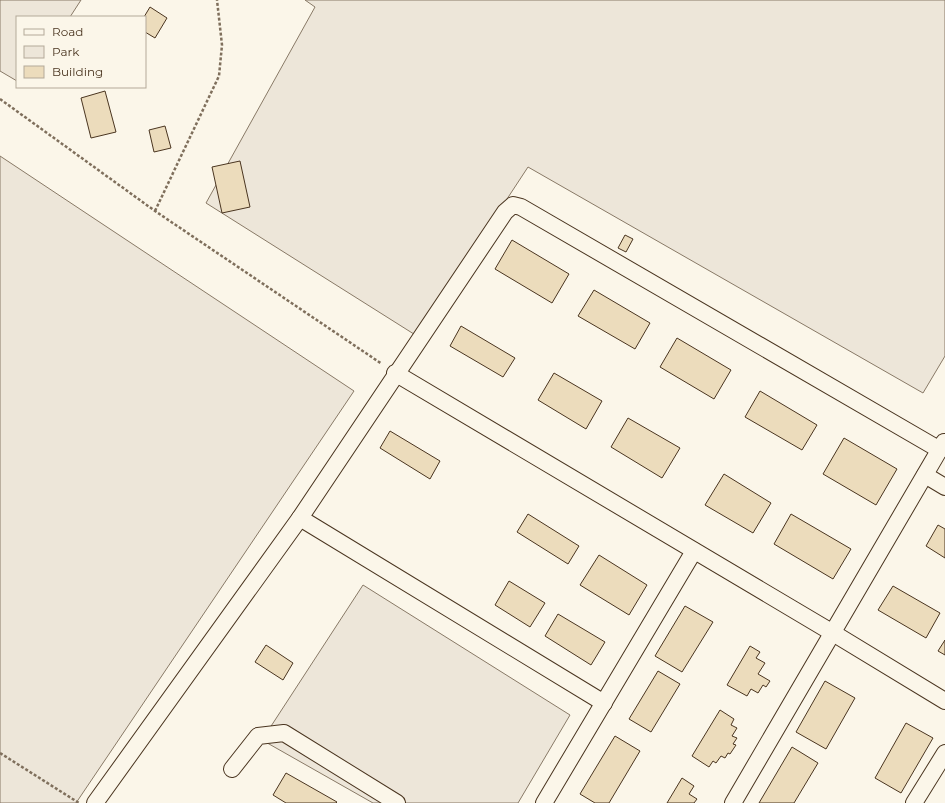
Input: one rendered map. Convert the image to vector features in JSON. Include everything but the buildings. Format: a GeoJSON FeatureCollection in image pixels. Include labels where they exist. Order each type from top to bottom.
{"type":"FeatureCollection","features":[{"type":"Feature","properties":{"kind":"street"},"geometry":{"type":"LineString","coordinates":[[94,803],[300,518],[395,373],[505,212],[513,205],[521,207],[942,446],[733,803]]}},
{"type":"Feature","properties":{"kind":"street"},"geometry":{"type":"LineString","coordinates":[[395,373],[945,701]]}},
{"type":"Feature","properties":{"kind":"street"},"geometry":{"type":"LineString","coordinates":[[925,475],[945,487]]}},
{"type":"Feature","properties":{"kind":"street"},"geometry":{"type":"LineString","coordinates":[[300,518],[604,703]]}},
{"type":"Feature","properties":{"kind":"street"},"geometry":{"type":"LineString","coordinates":[[544,803],[694,551]]}},
{"type":"Feature","properties":{"kind":"street"},"geometry":{"type":"LineString","coordinates":[[232,769],[258,736],[284,733],[397,803]]}},
{"type":"Feature","properties":{"kind":"street"},"geometry":{"type":"LineString","coordinates":[[914,803],[945,753]]}},
{"type":"Feature","properties":{"kind":"path"},"geometry":{"type":"LineString","coordinates":[[155,211],[219,76],[222,45],[217,0]]}},
{"type":"Feature","properties":{"kind":"path"},"geometry":{"type":"LineString","coordinates":[[0,99],[155,211],[395,373]]}},
{"type":"Feature","properties":{"kind":"path"},"geometry":{"type":"LineString","coordinates":[[0,753],[80,803]]}},
{"type":"Feature","properties":{"kind":"green space"},"geometry":{"type":"Polygon","coordinates":[[[0,0],[81,0],[71,16],[16,16],[16,80],[0,71],[0,0]]]}},
{"type":"Feature","properties":{"kind":"green space"},"geometry":{"type":"Polygon","coordinates":[[[305,0],[945,0],[945,356],[923,393],[528,167],[417,336],[206,203],[315,7],[305,0]]]}},
{"type":"Feature","properties":{"kind":"green space"},"geometry":{"type":"Polygon","coordinates":[[[0,156],[354,391],[76,803],[0,803],[0,156]]]}},
{"type":"Feature","properties":{"kind":"green space"},"geometry":{"type":"Polygon","coordinates":[[[363,585],[570,715],[518,803],[373,803],[262,740],[363,585]]]}}]}
